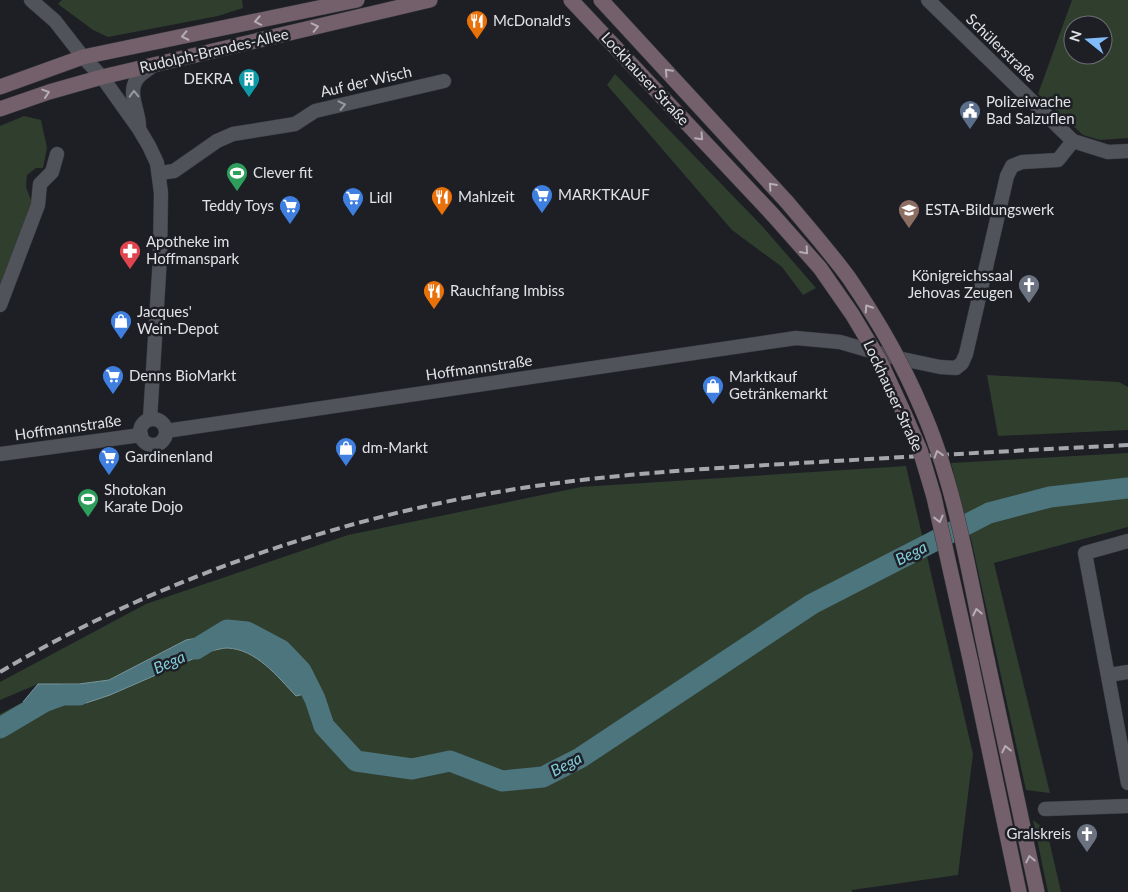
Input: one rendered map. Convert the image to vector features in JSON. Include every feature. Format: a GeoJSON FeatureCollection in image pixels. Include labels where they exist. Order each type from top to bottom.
{"type":"FeatureCollection","features":[{"type":"Feature","properties":{"kind":"main road","name":"Rudolph-Brandes-Allee"},"geometry":{"type":"LineString","coordinates":[[0,87],[83,58],[357,0]]}},
{"type":"Feature","properties":{"kind":"main road","name":"Rudolph-Brandes-Allee"},"geometry":{"type":"LineString","coordinates":[[0,109],[49,92],[102,77],[430,0]]}},
{"type":"Feature","properties":{"kind":"main road","name":"Lockhauser Straße"},"geometry":{"type":"LineString","coordinates":[[571,0],[773,215],[820,268],[852,314],[879,359],[920,450],[934,497],[1019,892]]}},
{"type":"Feature","properties":{"kind":"main road","name":"Lockhauser Straße"},"geometry":{"type":"LineString","coordinates":[[606,3],[787,202],[824,246],[859,293],[900,361],[922,408],[951,496],[963,543],[1037,892]]}},
{"type":"Feature","properties":{"kind":"street"},"geometry":{"type":"LineString","coordinates":[[31,0],[55,21],[83,58],[102,77],[139,129],[149,146],[160,174],[162,193],[160,257],[150,419]]}},
{"type":"Feature","properties":{"kind":"street","name":"Schülerstraße"},"geometry":{"type":"LineString","coordinates":[[928,0],[1073,141],[1108,152],[1128,151]]}},
{"type":"Feature","properties":{"kind":"street"},"geometry":{"type":"LineString","coordinates":[[139,129],[139,116],[133,99],[133,89],[136,81],[152,66]]}},
{"type":"Feature","properties":{"kind":"street","name":"Auf der Wisch"},"geometry":{"type":"LineString","coordinates":[[160,174],[174,171],[217,141],[233,134],[295,124],[315,111],[444,80]]}},
{"type":"Feature","properties":{"kind":"street","name":"Hoffmannstraße"},"geometry":{"type":"LineString","coordinates":[[166,431],[796,338],[840,342],[869,352],[956,368],[962,363],[966,354],[1007,176],[1012,166],[1022,162],[1058,160],[1073,141]]}},
{"type":"Feature","properties":{"kind":"street"},"geometry":{"type":"LineString","coordinates":[[0,305],[38,205],[40,184],[52,172],[57,154]]}},
{"type":"Feature","properties":{"kind":"street"},"geometry":{"type":"LineString","coordinates":[[150,419],[161,422],[166,431],[163,440],[156,444],[147,443],[141,435],[142,425],[150,419]]}},
{"type":"Feature","properties":{"kind":"street","name":"Hoffmannstraße"},"geometry":{"type":"LineString","coordinates":[[0,454],[141,435]]}},
{"type":"Feature","properties":{"kind":"street"},"geometry":{"type":"LineString","coordinates":[[1128,541],[1085,553],[1128,783]]}},
{"type":"Feature","properties":{"kind":"street"},"geometry":{"type":"LineString","coordinates":[[1109,675],[1128,672]]}},
{"type":"Feature","properties":{"kind":"street"},"geometry":{"type":"LineString","coordinates":[[1045,809],[1128,806]]}},
{"type":"Feature","properties":{"kind":"green space"},"geometry":{"type":"Polygon","coordinates":[[[62,0],[242,0],[243,8],[218,16],[108,37],[93,30],[58,4],[62,0]]]}},
{"type":"Feature","properties":{"kind":"green space"},"geometry":{"type":"Polygon","coordinates":[[[1072,0],[1128,0],[1128,138],[1100,140],[1083,135],[1038,94],[1063,25],[1063,65],[1113,65],[1113,15],[1067,15],[1072,0]]]}},
{"type":"Feature","properties":{"kind":"green space"},"geometry":{"type":"Polygon","coordinates":[[[615,74],[762,226],[816,288],[803,295],[782,267],[732,230],[607,85],[615,74]]]}},
{"type":"Feature","properties":{"kind":"green space"},"geometry":{"type":"Polygon","coordinates":[[[24,116],[41,120],[47,148],[43,168],[36,168],[27,175],[26,187],[32,203],[0,285],[0,126],[24,116]]]}},
{"type":"Feature","properties":{"kind":"green space"},"geometry":{"type":"Polygon","coordinates":[[[987,375],[1119,382],[1128,387],[1128,430],[998,436],[987,375]]]}},
{"type":"Feature","properties":{"kind":"green space"},"geometry":{"type":"Polygon","coordinates":[[[1128,453],[1128,527],[994,563],[1050,793],[1026,790],[972,543],[951,463],[1128,453]]]}},
{"type":"Feature","properties":{"kind":"green space"},"geometry":{"type":"Polygon","coordinates":[[[906,466],[973,754],[958,875],[852,890],[852,892],[0,892],[0,714],[23,702],[43,698],[86,703],[110,695],[211,651],[225,648],[238,650],[257,658],[296,695],[275,653],[186,640],[109,680],[79,684],[38,684],[0,700],[0,682],[146,604],[348,535],[581,487],[906,466]]]}},
{"type":"Feature","properties":{"kind":"green space"},"geometry":{"type":"Polygon","coordinates":[[[1033,820],[1047,831],[1061,892],[1048,892],[1033,820]]]}},
{"type":"Feature","properties":{"kind":"water"},"geometry":{"type":"Polygon","coordinates":[[[221,634],[245,639],[275,653],[308,693],[296,696],[257,658],[238,650],[227,648],[211,651],[110,695],[86,703],[43,698],[23,702],[38,684],[79,684],[109,680],[186,640],[221,634]]]}},
{"type":"Feature","properties":{"kind":"waterway","name":"Bega"},"geometry":{"type":"LineString","coordinates":[[196,649],[227,630],[247,632],[281,650],[301,671],[315,699],[324,726],[356,761],[412,769],[450,761],[502,781],[543,777],[580,758],[812,604],[989,513],[1050,497],[1128,488]]}},
{"type":"Feature","properties":{"kind":"waterway","name":"Bega"},"geometry":{"type":"LineString","coordinates":[[0,728],[44,702],[63,695],[79,695]]}},
{"type":"Feature","properties":{"kind":"railway"},"geometry":{"type":"LineString","coordinates":[[0,672],[58,639],[120,609],[249,557],[383,516],[450,501],[554,483],[667,472],[742,466],[1128,445]]}},
{"type":"Feature","properties":{"kind":"place","name":"McDonald's"},"geometry":{"type":"Point","coordinates":[477,40]}},
{"type":"Feature","properties":{"kind":"place","name":"DEKRA"},"geometry":{"type":"Point","coordinates":[249,98]}},
{"type":"Feature","properties":{"kind":"place","name":"Polizeiwache Bad Salzuflen"},"geometry":{"type":"Point","coordinates":[970,130]}},
{"type":"Feature","properties":{"kind":"place","name":"Clever fit"},"geometry":{"type":"Point","coordinates":[237,192]}},
{"type":"Feature","properties":{"kind":"place","name":"MARKTKAUF"},"geometry":{"type":"Point","coordinates":[542,214]}},
{"type":"Feature","properties":{"kind":"place","name":"Mahlzeit"},"geometry":{"type":"Point","coordinates":[442,216]}},
{"type":"Feature","properties":{"kind":"place","name":"Lidl"},"geometry":{"type":"Point","coordinates":[353,217]}},
{"type":"Feature","properties":{"kind":"place","name":"Teddy Toys"},"geometry":{"type":"Point","coordinates":[290,225]}},
{"type":"Feature","properties":{"kind":"place","name":"ESTA-Bildungswerk"},"geometry":{"type":"Point","coordinates":[909,229]}},
{"type":"Feature","properties":{"kind":"place","name":"Apotheke im Hoffmanspark"},"geometry":{"type":"Point","coordinates":[130,270]}},
{"type":"Feature","properties":{"kind":"place","name":"Königreichssaal Jehovas Zeugen"},"geometry":{"type":"Point","coordinates":[1029,304]}},
{"type":"Feature","properties":{"kind":"place","name":"Rauchfang Imbiss"},"geometry":{"type":"Point","coordinates":[434,310]}},
{"type":"Feature","properties":{"kind":"place","name":"Jacques' Wein-Depot"},"geometry":{"type":"Point","coordinates":[121,340]}},
{"type":"Feature","properties":{"kind":"place","name":"Denns BioMarkt"},"geometry":{"type":"Point","coordinates":[113,395]}},
{"type":"Feature","properties":{"kind":"place","name":"Marktkauf Getränkemarkt"},"geometry":{"type":"Point","coordinates":[713,405]}},
{"type":"Feature","properties":{"kind":"place","name":"dm-Markt"},"geometry":{"type":"Point","coordinates":[346,467]}},
{"type":"Feature","properties":{"kind":"place","name":"Gardinenland"},"geometry":{"type":"Point","coordinates":[109,476]}},
{"type":"Feature","properties":{"kind":"place","name":"Shotokan Karate Dojo"},"geometry":{"type":"Point","coordinates":[88,518]}},
{"type":"Feature","properties":{"kind":"place","name":"Gralskreis"},"geometry":{"type":"Point","coordinates":[1087,853]}}]}
